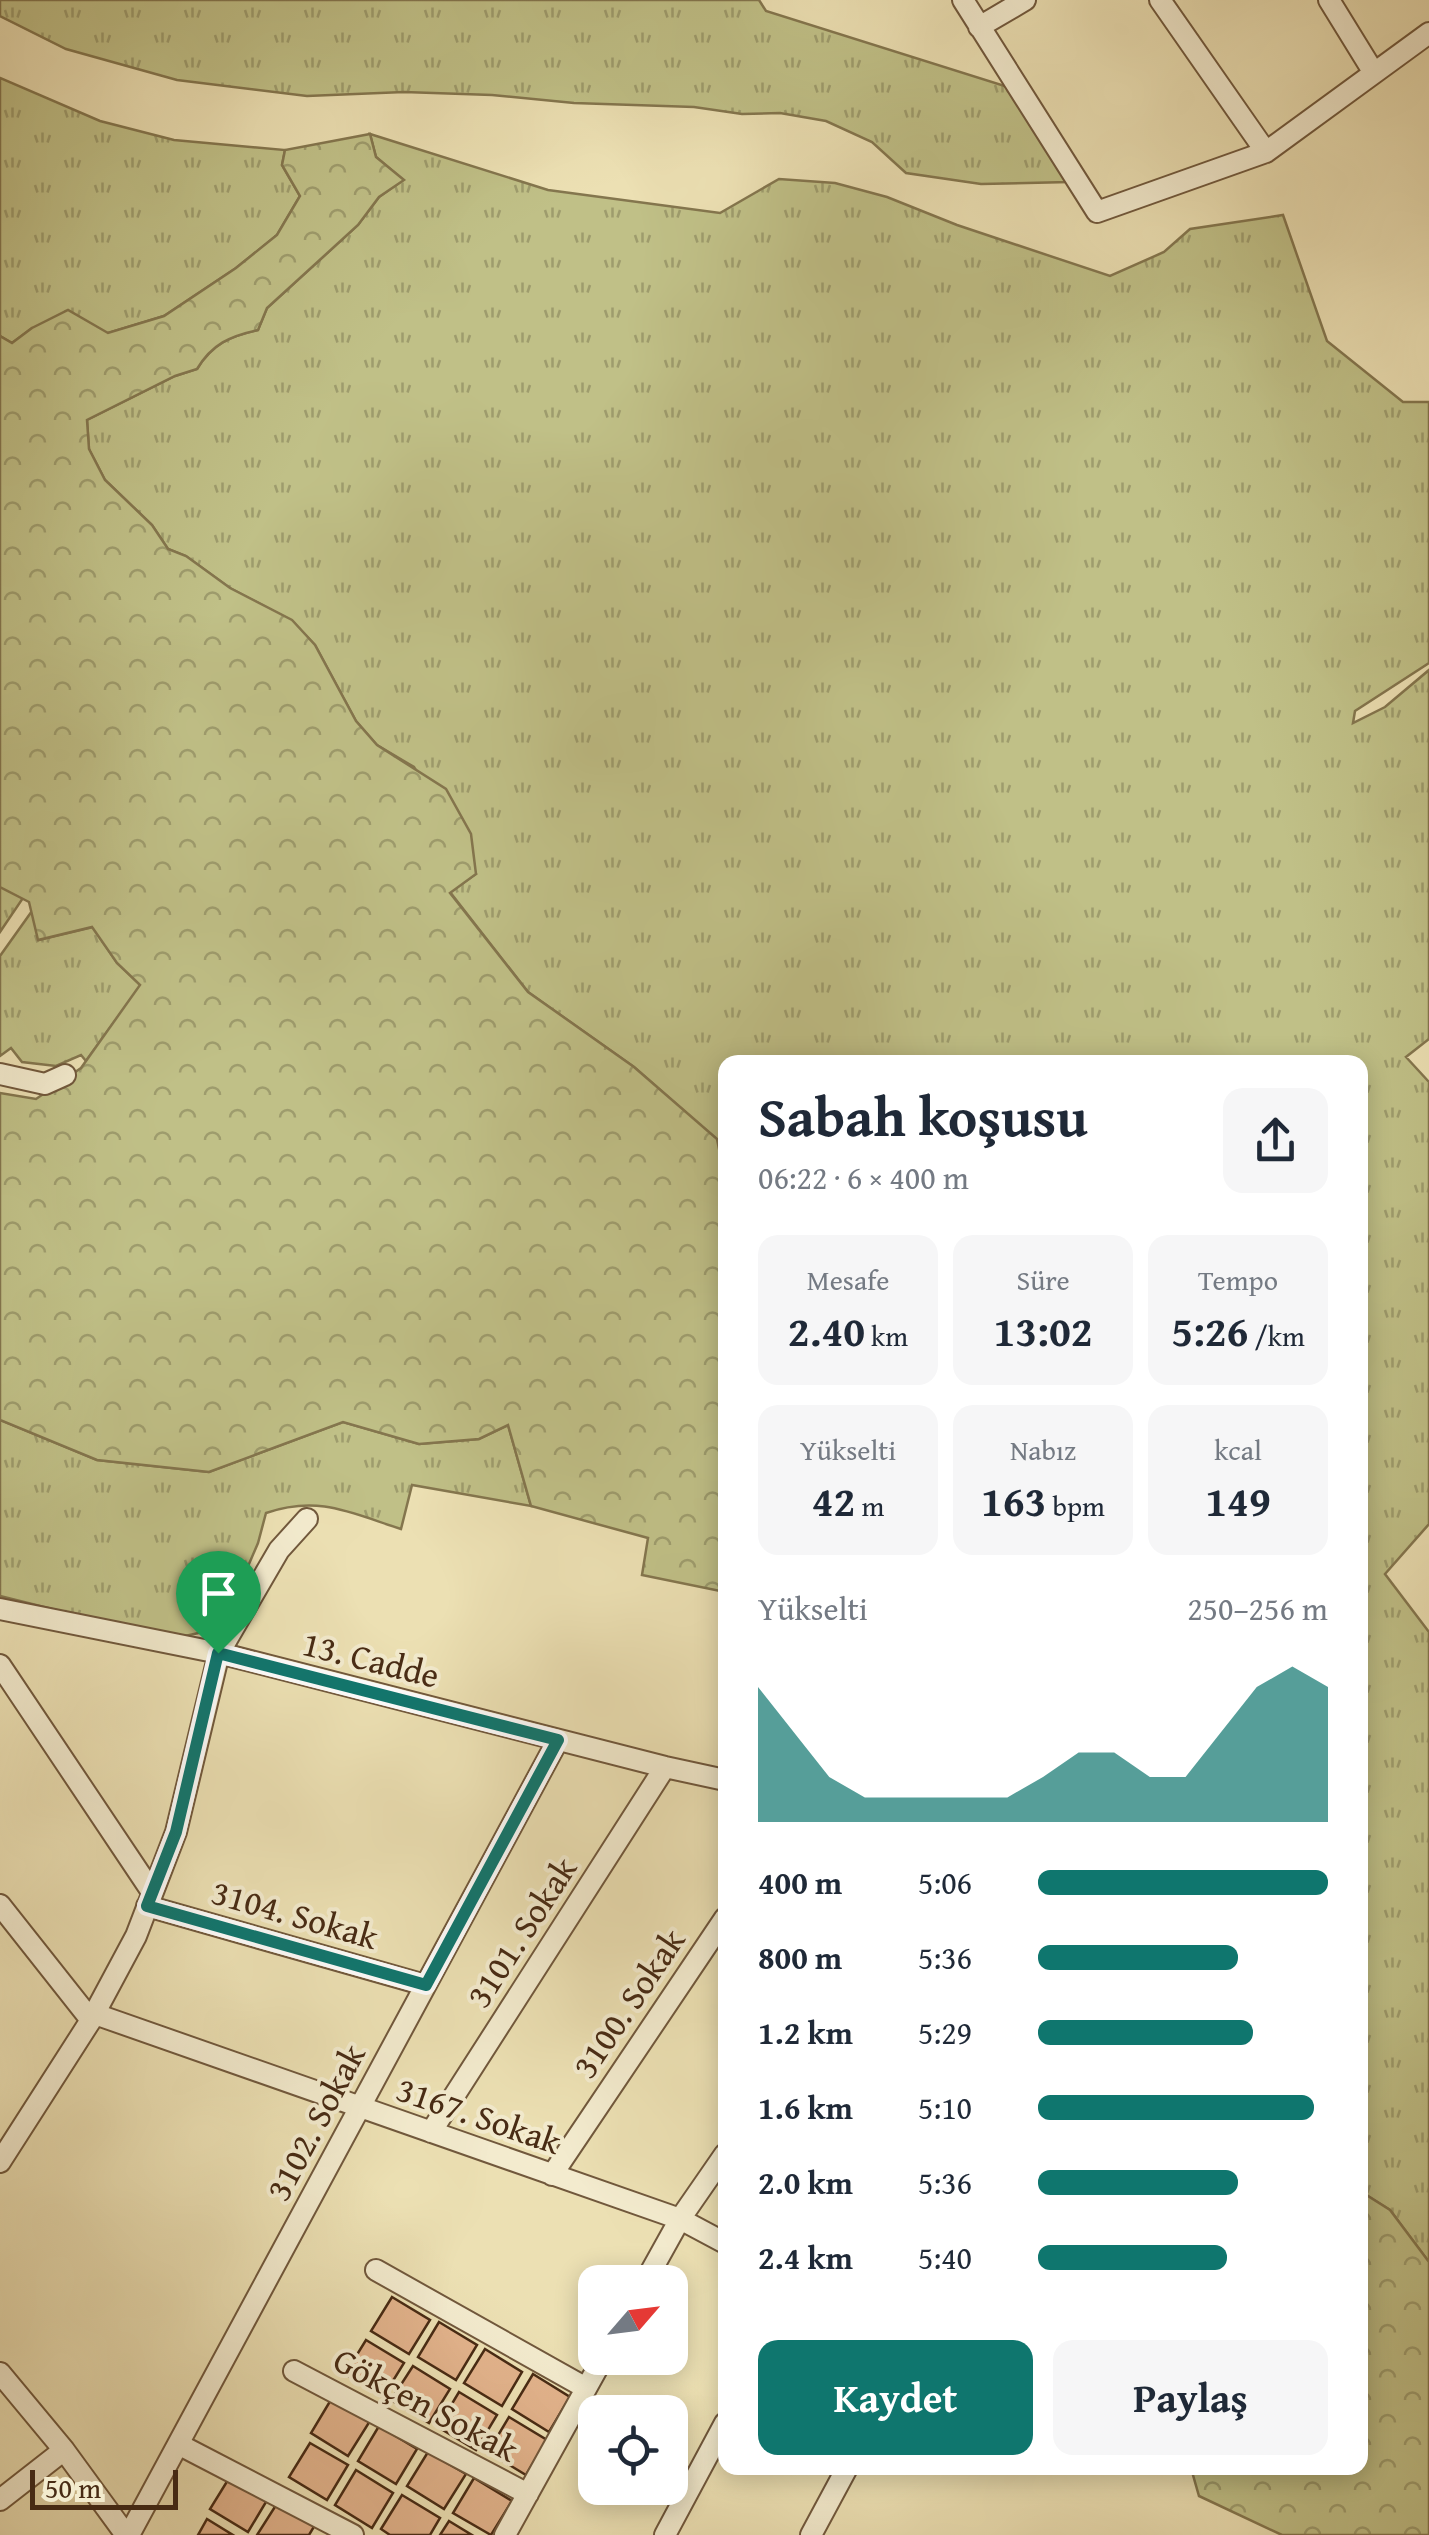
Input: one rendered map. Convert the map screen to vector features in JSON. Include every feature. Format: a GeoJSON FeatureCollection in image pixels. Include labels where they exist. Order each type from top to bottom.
{"type":"FeatureCollection","features":[{"type":"Feature","properties":{"kind":"street"},"geometry":{"type":"LineString","coordinates":[[963,0],[1097,212],[1266,152],[1429,33]]}},
{"type":"Feature","properties":{"kind":"street"},"geometry":{"type":"LineString","coordinates":[[980,27],[1024,0]]}},
{"type":"Feature","properties":{"kind":"street"},"geometry":{"type":"LineString","coordinates":[[1160,0],[1266,152]]}},
{"type":"Feature","properties":{"kind":"street"},"geometry":{"type":"LineString","coordinates":[[1330,0],[1374,73]]}},
{"type":"Feature","properties":{"kind":"street"},"geometry":{"type":"LineString","coordinates":[[0,1074],[45,1084],[65,1074]]}},
{"type":"Feature","properties":{"kind":"street"},"geometry":{"type":"LineString","coordinates":[[2,2149],[93,2017],[136,1936],[176,1832],[218,1653],[279,1550],[307,1519]]}},
{"type":"Feature","properties":{"kind":"street","name":"13. Cadde"},"geometry":{"type":"LineString","coordinates":[[0,1610],[218,1653],[718,1779]]}},
{"type":"Feature","properties":{"kind":"street"},"geometry":{"type":"LineString","coordinates":[[0,1664],[150,1899]]}},
{"type":"Feature","properties":{"kind":"street","name":"3102. Sokak"},"geometry":{"type":"LineString","coordinates":[[128,2535],[558,1740]]}},
{"type":"Feature","properties":{"kind":"street","name":"3101. Sokak"},"geometry":{"type":"LineString","coordinates":[[430,2132],[665,1768]]}},
{"type":"Feature","properties":{"kind":"street","name":"3104. Sokak"},"geometry":{"type":"LineString","coordinates":[[150,1899],[426,1985]]}},
{"type":"Feature","properties":{"kind":"street"},"geometry":{"type":"LineString","coordinates":[[0,1906],[93,2017]]}},
{"type":"Feature","properties":{"kind":"street","name":"3100. Sokak"},"geometry":{"type":"LineString","coordinates":[[552,2175],[718,1928]]}},
{"type":"Feature","properties":{"kind":"street","name":"3167. Sokak"},"geometry":{"type":"LineString","coordinates":[[93,2017],[680,2219],[718,2239]]}},
{"type":"Feature","properties":{"kind":"street"},"geometry":{"type":"LineString","coordinates":[[654,2265],[718,2164]]}},
{"type":"Feature","properties":{"kind":"street"},"geometry":{"type":"LineString","coordinates":[[376,2270],[586,2388]]}},
{"type":"Feature","properties":{"kind":"street","name":"Gökçen Sokak"},"geometry":{"type":"LineString","coordinates":[[294,2371],[528,2494]]}},
{"type":"Feature","properties":{"kind":"street"},"geometry":{"type":"LineString","coordinates":[[0,2373],[128,2535]]}},
{"type":"Feature","properties":{"kind":"street"},"geometry":{"type":"LineString","coordinates":[[505,2535],[593,2375]]}},
{"type":"Feature","properties":{"kind":"street"},"geometry":{"type":"LineString","coordinates":[[665,2535],[718,2436]]}},
{"type":"Feature","properties":{"kind":"street"},"geometry":{"type":"LineString","coordinates":[[178,2444],[353,2535]]}},
{"type":"Feature","properties":{"kind":"street"},"geometry":{"type":"LineString","coordinates":[[0,2500],[64,2450]]}},
{"type":"Feature","properties":{"kind":"street"},"geometry":{"type":"LineString","coordinates":[[810,2535],[843,2475]]}},
{"type":"Feature","properties":{"kind":"green space"},"geometry":{"type":"Polygon","coordinates":[[[0,0],[759,0],[766,11],[1008,87],[1068,182],[981,184],[906,173],[872,142],[826,121],[780,113],[742,114],[694,107],[574,103],[492,95],[404,92],[307,96],[177,80],[66,49],[0,16],[0,0]]]}},
{"type":"Feature","properties":{"kind":"green space"},"geometry":{"type":"Polygon","coordinates":[[[0,78],[100,121],[174,140],[285,150],[282,165],[300,196],[277,235],[164,316],[108,333],[32,328],[12,343],[0,336],[0,78]]]}},
{"type":"Feature","properties":{"kind":"green space"},"geometry":{"type":"Polygon","coordinates":[[[370,134],[548,190],[720,213],[779,179],[835,183],[887,197],[957,225],[1110,276],[1164,252],[1190,229],[1283,215],[1327,341],[1403,402],[1429,402],[1429,663],[1355,711],[1353,723],[1385,707],[1429,670],[1429,1039],[1406,1057],[1429,1082],[1429,1524],[1385,1574],[1429,1632],[1429,2262],[1390,2210],[1368,2196],[1368,1055],[718,1055],[718,1148],[716,1139],[634,1067],[528,992],[450,892],[476,874],[414,767],[377,745],[356,721],[315,645],[292,621],[168,549],[152,525],[105,480],[89,449],[87,420],[197,369],[223,342],[258,330],[267,308],[358,225],[379,197],[403,180],[376,157],[370,134]]]}},
{"type":"Feature","properties":{"kind":"green space"},"geometry":{"type":"Polygon","coordinates":[[[370,134],[376,157],[404,180],[379,197],[358,225],[267,308],[258,330],[223,342],[197,369],[87,420],[89,449],[105,480],[152,525],[168,549],[186,556],[230,588],[292,620],[315,645],[356,721],[377,745],[446,789],[471,834],[476,874],[450,893],[528,992],[634,1067],[717,1139],[718,1591],[642,1575],[648,1538],[531,1506],[508,1425],[479,1439],[419,1444],[343,1422],[209,1472],[97,1460],[0,1420],[0,1093],[36,1099],[81,1068],[140,985],[117,963],[92,927],[38,940],[29,902],[0,887],[0,336],[12,343],[68,310],[108,333],[164,316],[277,235],[300,196],[282,165],[285,150],[370,134]]]}},
{"type":"Feature","properties":{"kind":"green space"},"geometry":{"type":"Polygon","coordinates":[[[0,887],[23,898],[0,932],[0,887]]]}},
{"type":"Feature","properties":{"kind":"green space"},"geometry":{"type":"Polygon","coordinates":[[[32,911],[39,940],[93,927],[117,963],[141,985],[86,1061],[81,1055],[56,1066],[22,1062],[11,1048],[0,1056],[0,956],[32,911]]]}},
{"type":"Feature","properties":{"kind":"green space"},"geometry":{"type":"Polygon","coordinates":[[[0,1420],[97,1460],[209,1472],[343,1422],[419,1444],[479,1439],[508,1425],[531,1506],[412,1485],[401,1529],[319,1506],[266,1513],[258,1543],[228,1613],[203,1632],[185,1636],[0,1596],[0,1420]]]}},
{"type":"Feature","properties":{"kind":"green space"},"geometry":{"type":"Polygon","coordinates":[[[1368,2196],[1390,2210],[1429,2262],[1429,2535],[1282,2535],[1199,2496],[1193,2475],[1368,2475],[1368,2196]]]}},
{"type":"Feature","properties":{"kind":"building"},"geometry":{"type":"Polygon","coordinates":[[[392,2297],[430,2320],[409,2354],[371,2331],[392,2297]]]}},
{"type":"Feature","properties":{"kind":"building"},"geometry":{"type":"Polygon","coordinates":[[[439,2322],[477,2345],[456,2380],[418,2357],[439,2322]]]}},
{"type":"Feature","properties":{"kind":"building"},"geometry":{"type":"Polygon","coordinates":[[[366,2340],[404,2363],[383,2397],[345,2374],[366,2340]]]}},
{"type":"Feature","properties":{"kind":"building"},"geometry":{"type":"Polygon","coordinates":[[[485,2349],[522,2372],[502,2406],[464,2383],[485,2349]]]}},
{"type":"Feature","properties":{"kind":"building"},"geometry":{"type":"Polygon","coordinates":[[[413,2366],[450,2389],[429,2423],[391,2400],[413,2366]]]}},
{"type":"Feature","properties":{"kind":"building"},"geometry":{"type":"Polygon","coordinates":[[[533,2374],[570,2397],[549,2432],[512,2409],[533,2374]]]}},
{"type":"Feature","properties":{"kind":"building"},"geometry":{"type":"Polygon","coordinates":[[[459,2392],[497,2415],[476,2450],[438,2427],[459,2392]]]}},
{"type":"Feature","properties":{"kind":"building"},"geometry":{"type":"Polygon","coordinates":[[[332,2398],[370,2421],[348,2456],[311,2433],[332,2398]]]}},
{"type":"Feature","properties":{"kind":"building"},"geometry":{"type":"Polygon","coordinates":[[[509,2417],[547,2440],[526,2475],[488,2452],[509,2417]]]}},
{"type":"Feature","properties":{"kind":"building"},"geometry":{"type":"Polygon","coordinates":[[[379,2426],[417,2449],[396,2484],[358,2461],[379,2426]]]}},
{"type":"Feature","properties":{"kind":"building"},"geometry":{"type":"Polygon","coordinates":[[[310,2443],[348,2465],[327,2500],[289,2477],[310,2443]]]}},
{"type":"Feature","properties":{"kind":"building"},"geometry":{"type":"Polygon","coordinates":[[[428,2452],[466,2474],[444,2509],[407,2486],[428,2452]]]}},
{"type":"Feature","properties":{"kind":"building"},"geometry":{"type":"Polygon","coordinates":[[[356,2470],[393,2493],[372,2528],[335,2505],[356,2470]]]}},
{"type":"Feature","properties":{"kind":"building"},"geometry":{"type":"Polygon","coordinates":[[[231,2475],[269,2497],[248,2532],[210,2509],[231,2475]]]}},
{"type":"Feature","properties":{"kind":"building"},"geometry":{"type":"Polygon","coordinates":[[[474,2478],[512,2501],[491,2535],[453,2513],[474,2478]]]}},
{"type":"Feature","properties":{"kind":"building"},"geometry":{"type":"Polygon","coordinates":[[[402,2495],[440,2518],[430,2535],[390,2535],[381,2529],[402,2495]]]}},
{"type":"Feature","properties":{"kind":"building"},"geometry":{"type":"Polygon","coordinates":[[[278,2502],[315,2525],[309,2535],[257,2535],[278,2502]]]}},
{"type":"Feature","properties":{"kind":"building"},"geometry":{"type":"Polygon","coordinates":[[[207,2519],[233,2535],[198,2535],[207,2519]]]}},
{"type":"Feature","properties":{"kind":"building"},"geometry":{"type":"Polygon","coordinates":[[[449,2521],[472,2535],[440,2535],[449,2521]]]}},
{"type":"Feature","properties":{"kind":"route"},"geometry":{"type":"LineString","coordinates":[[218,1653],[558,1740],[426,1985],[147,1906],[176,1832],[218,1653]]}}]}
